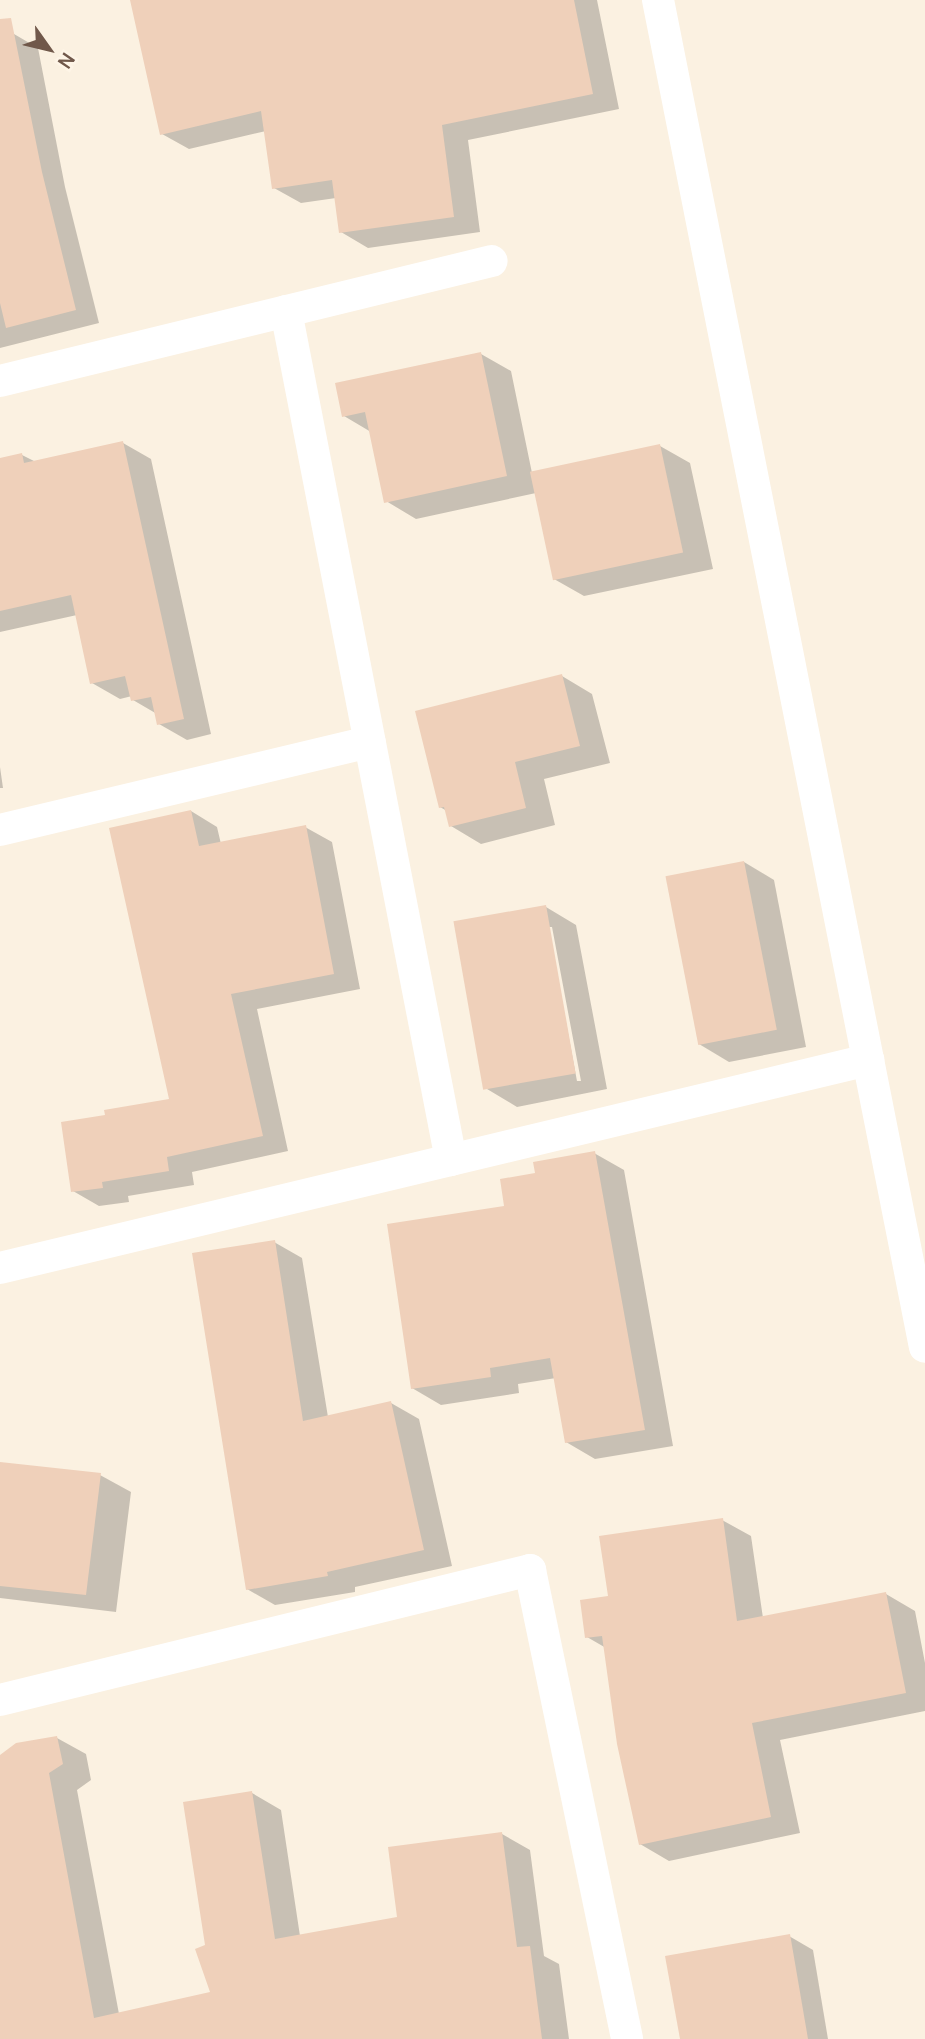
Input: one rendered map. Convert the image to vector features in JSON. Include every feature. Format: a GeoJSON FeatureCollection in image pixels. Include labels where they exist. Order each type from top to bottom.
{"type":"FeatureCollection","features":[{"type":"Feature","properties":{"kind":"street"},"geometry":{"type":"LineString","coordinates":[[658,0],[925,1347]]}},
{"type":"Feature","properties":{"kind":"street"},"geometry":{"type":"LineString","coordinates":[[0,381],[492,261]]}},
{"type":"Feature","properties":{"kind":"street"},"geometry":{"type":"LineString","coordinates":[[286,311],[451,1160]]}},
{"type":"Feature","properties":{"kind":"street"},"geometry":{"type":"LineString","coordinates":[[0,830],[370,742]]}},
{"type":"Feature","properties":{"kind":"street"},"geometry":{"type":"LineString","coordinates":[[0,1268],[868,1060]]}},
{"type":"Feature","properties":{"kind":"street"},"geometry":{"type":"LineString","coordinates":[[0,1700],[530,1570],[627,2039]]}},
{"type":"Feature","properties":{"kind":"building"},"geometry":{"type":"Polygon","coordinates":[[[130,0],[574,0],[593,94],[442,125],[454,217],[339,233],[332,180],[272,189],[261,111],[160,135],[130,0]]]}},
{"type":"Feature","properties":{"kind":"building"},"geometry":{"type":"Polygon","coordinates":[[[11,18],[42,172],[76,310],[6,328],[0,303],[0,19],[11,18]]]}},
{"type":"Feature","properties":{"kind":"building"},"geometry":{"type":"Polygon","coordinates":[[[481,352],[507,476],[384,503],[365,412],[342,417],[335,383],[481,352]]]}},
{"type":"Feature","properties":{"kind":"building"},"geometry":{"type":"Polygon","coordinates":[[[123,441],[184,719],[157,725],[151,697],[131,701],[125,676],[90,684],[71,595],[0,611],[0,458],[22,453],[24,463],[123,441]]]}},
{"type":"Feature","properties":{"kind":"building"},"geometry":{"type":"Polygon","coordinates":[[[660,444],[683,553],[553,580],[530,472],[660,444]]]}},
{"type":"Feature","properties":{"kind":"building"},"geometry":{"type":"Polygon","coordinates":[[[562,674],[580,746],[515,762],[526,808],[449,827],[444,807],[439,808],[415,711],[562,674]]]}},
{"type":"Feature","properties":{"kind":"building"},"geometry":{"type":"Polygon","coordinates":[[[191,810],[199,846],[306,825],[334,974],[231,994],[263,1136],[167,1157],[169,1171],[102,1182],[103,1188],[71,1192],[61,1122],[105,1115],[104,1110],[169,1099],[109,828],[191,810]]]}},
{"type":"Feature","properties":{"kind":"building"},"geometry":{"type":"Polygon","coordinates":[[[744,861],[777,1030],[698,1045],[665,876],[744,861]]]}},
{"type":"Feature","properties":{"kind":"building"},"geometry":{"type":"Polygon","coordinates":[[[546,905],[576,1073],[483,1090],[453,921],[546,905]]]}},
{"type":"Feature","properties":{"kind":"building"},"geometry":{"type":"Polygon","coordinates":[[[595,1151],[645,1430],[565,1443],[550,1358],[490,1368],[491,1377],[411,1389],[387,1224],[504,1206],[500,1179],[535,1173],[533,1162],[595,1151]]]}},
{"type":"Feature","properties":{"kind":"building"},"geometry":{"type":"Polygon","coordinates":[[[275,1240],[303,1421],[391,1401],[424,1550],[327,1572],[328,1576],[246,1590],[192,1253],[275,1240]]]}},
{"type":"Feature","properties":{"kind":"building"},"geometry":{"type":"Polygon","coordinates":[[[0,1462],[101,1473],[86,1595],[0,1586],[0,1462]]]}},
{"type":"Feature","properties":{"kind":"building"},"geometry":{"type":"Polygon","coordinates":[[[723,1518],[737,1621],[886,1592],[906,1693],[752,1723],[771,1817],[639,1845],[617,1744],[602,1636],[585,1638],[580,1600],[608,1596],[599,1536],[723,1518]]]}},
{"type":"Feature","properties":{"kind":"building"},"geometry":{"type":"Polygon","coordinates":[[[57,1736],[63,1764],[49,1773],[94,2018],[210,1992],[195,1949],[205,1945],[183,1802],[252,1791],[275,1939],[397,1917],[388,1847],[502,1832],[517,1947],[530,1946],[542,2039],[0,2039],[0,1755],[16,1743],[57,1736]]]}},
{"type":"Feature","properties":{"kind":"building"},"geometry":{"type":"Polygon","coordinates":[[[790,1934],[808,2039],[680,2039],[665,1956],[790,1934]]]}}]}
